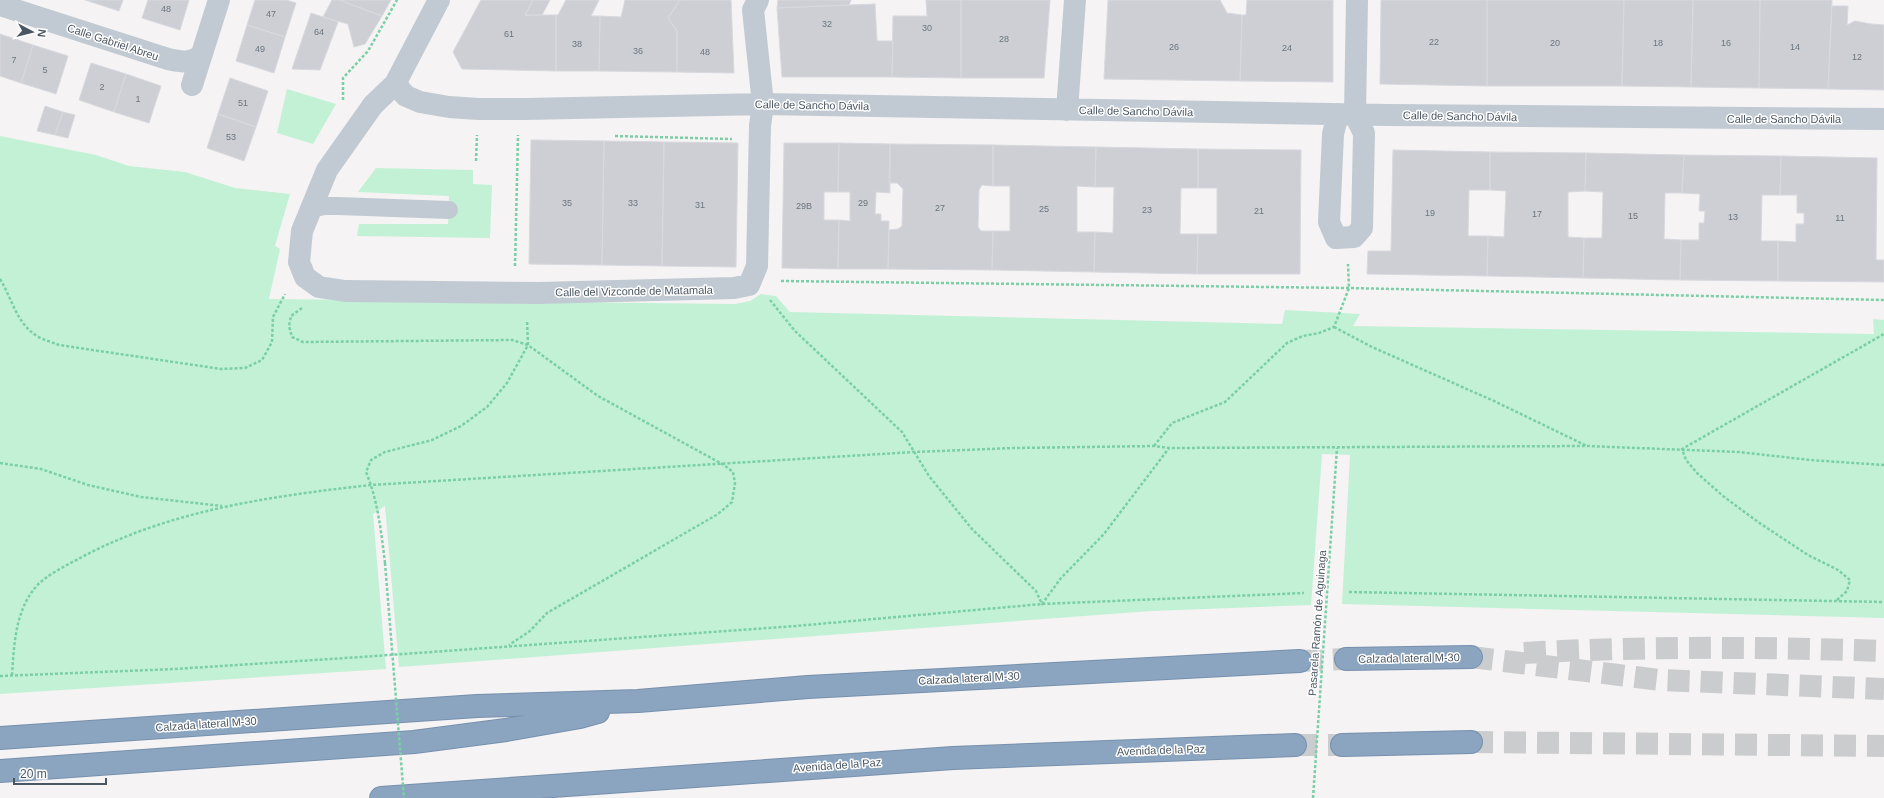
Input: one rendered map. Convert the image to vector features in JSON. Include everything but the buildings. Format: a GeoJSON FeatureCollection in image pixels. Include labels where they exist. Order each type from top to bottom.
{"type":"FeatureCollection","features":[{"type":"Feature","properties":{"kind":"highway","name":"Calzada lateral M-30"},"geometry":{"type":"LineString","coordinates":[[1346,659],[1471,656]]}},
{"type":"Feature","properties":{"kind":"highway","name":"Calzada lateral M-30"},"geometry":{"type":"LineString","coordinates":[[0,738],[477,706],[638,701],[808,686],[1300,661]]}},
{"type":"Feature","properties":{"kind":"highway"},"geometry":{"type":"LineString","coordinates":[[0,771],[414,742],[506,730],[580,717],[638,701]]}},
{"type":"Feature","properties":{"kind":"highway"},"geometry":{"type":"LineString","coordinates":[[1342,745],[1471,742]]}},
{"type":"Feature","properties":{"kind":"highway","name":"Avenida de la Paz"},"geometry":{"type":"LineString","coordinates":[[381,798],[953,758],[1295,745]]}},
{"type":"Feature","properties":{"kind":"street"},"geometry":{"type":"LineString","coordinates":[[192,85],[219,0]]}},
{"type":"Feature","properties":{"kind":"street"},"geometry":{"type":"LineString","coordinates":[[310,209],[327,170],[373,105],[395,84],[439,0]]}},
{"type":"Feature","properties":{"kind":"street"},"geometry":{"type":"LineString","coordinates":[[1066,110],[1075,0]]}},
{"type":"Feature","properties":{"kind":"street"},"geometry":{"type":"LineString","coordinates":[[1346,114],[1364,133],[1362,228],[1354,237],[1336,238],[1329,222],[1333,134],[1346,114],[1357,0]]}},
{"type":"Feature","properties":{"kind":"street","name":"Calle del Vizconde de Matamala"},"geometry":{"type":"LineString","coordinates":[[310,209],[302,231],[299,262],[305,277],[319,287],[345,291],[539,293],[734,288],[749,285],[757,266],[760,126],[763,104],[754,3]]}},
{"type":"Feature","properties":{"kind":"street","name":"Calle Gabriel Abreu"},"geometry":{"type":"LineString","coordinates":[[0,5],[168,59],[183,62],[196,60],[202,54]]}},
{"type":"Feature","properties":{"kind":"street","name":"Calle de Sancho Dávila"},"geometry":{"type":"LineString","coordinates":[[395,84],[406,96],[420,102],[449,107],[478,109],[763,104],[1346,114],[1884,119]]}},
{"type":"Feature","properties":{"kind":"lane"},"geometry":{"type":"LineString","coordinates":[[310,209],[332,206],[449,210]]}},
{"type":"Feature","properties":{"kind":"path"},"geometry":{"type":"LineString","coordinates":[[515,269],[518,135]]}},
{"type":"Feature","properties":{"kind":"path"},"geometry":{"type":"LineString","coordinates":[[611,136],[735,139]]}},
{"type":"Feature","properties":{"kind":"path"},"geometry":{"type":"LineString","coordinates":[[1154,446],[1172,423],[1225,402],[1287,342],[1303,336],[1320,333],[1334,327],[1349,288],[1347,237]]}},
{"type":"Feature","properties":{"kind":"path"},"geometry":{"type":"LineString","coordinates":[[0,279],[6,288],[18,317],[36,335],[54,343],[59,345],[221,369],[245,368],[262,360],[272,342],[273,317],[284,298]]}},
{"type":"Feature","properties":{"kind":"path"},"geometry":{"type":"LineString","coordinates":[[777,285],[780,281],[797,280],[1349,288],[1884,300]]}},
{"type":"Feature","properties":{"kind":"path"},"geometry":{"type":"LineString","coordinates":[[772,294],[770,300],[795,331],[902,432],[929,476],[972,529],[1036,591],[1042,604]]}},
{"type":"Feature","properties":{"kind":"path"},"geometry":{"type":"LineString","coordinates":[[307,307],[300,309],[291,316],[289,326],[292,337],[303,342],[512,340],[528,345],[598,396],[724,465],[733,472],[735,484],[732,502],[718,514],[547,613],[530,631],[509,645]]}},
{"type":"Feature","properties":{"kind":"path"},"geometry":{"type":"LineString","coordinates":[[404,798],[380,516],[366,472],[371,460],[385,452],[432,440],[460,426],[487,406],[507,383],[528,345],[527,315]]}},
{"type":"Feature","properties":{"kind":"path"},"geometry":{"type":"LineString","coordinates":[[1334,327],[1372,347],[1494,401],[1587,446]]}},
{"type":"Feature","properties":{"kind":"path"},"geometry":{"type":"LineString","coordinates":[[1682,449],[1884,334]]}},
{"type":"Feature","properties":{"kind":"path"},"geometry":{"type":"LineString","coordinates":[[12,675],[15,637],[23,610],[35,588],[63,567],[104,545],[163,523],[224,506],[301,493],[371,485],[724,465],[914,452],[1014,448],[1154,446],[1169,448],[1337,448],[1587,446],[1739,452],[1810,460],[1884,465]]}},
{"type":"Feature","properties":{"kind":"path"},"geometry":{"type":"LineString","coordinates":[[1042,604],[1061,578],[1104,534],[1169,448]]}},
{"type":"Feature","properties":{"kind":"path","name":"Pasarela Ramón de Aguinaga"},"geometry":{"type":"LineString","coordinates":[[1313,798],[1337,448]]}},
{"type":"Feature","properties":{"kind":"path"},"geometry":{"type":"LineString","coordinates":[[1682,449],[1686,460],[1697,473],[1723,496],[1758,522],[1808,555],[1838,570],[1850,580],[1847,591],[1837,601]]}},
{"type":"Feature","properties":{"kind":"path"},"geometry":{"type":"LineString","coordinates":[[0,463],[41,469],[88,485],[141,497],[224,506]]}},
{"type":"Feature","properties":{"kind":"path"},"geometry":{"type":"LineString","coordinates":[[1350,592],[1884,602]]}},
{"type":"Feature","properties":{"kind":"path"},"geometry":{"type":"LineString","coordinates":[[0,676],[175,669],[796,626],[1042,604],[1304,593]]}},
{"type":"Feature","properties":{"kind":"green space"},"geometry":{"type":"Polygon","coordinates":[[[287,89],[336,104],[313,144],[277,133],[287,89]]]}},
{"type":"Feature","properties":{"kind":"green space"},"geometry":{"type":"Polygon","coordinates":[[[0,136],[96,155],[129,166],[185,172],[235,188],[290,194],[275,246],[280,249],[269,299],[735,304],[750,301],[761,294],[776,296],[790,312],[1282,324],[1285,310],[1360,314],[1353,326],[1874,334],[1873,319],[1884,320],[1884,618],[1342,604],[1350,455],[1322,454],[1311,605],[1152,611],[399,667],[385,506],[373,514],[386,669],[0,694],[0,136]]]}},
{"type":"Feature","properties":{"kind":"green space"},"geometry":{"type":"Polygon","coordinates":[[[376,168],[473,170],[473,184],[492,185],[490,238],[357,236],[359,224],[448,224],[449,196],[358,192],[376,168]]]}},
{"type":"Feature","properties":{"kind":"tunnel"},"geometry":{"type":"LineString","coordinates":[[1524,653],[1614,649],[1704,648],[1884,651]]}},
{"type":"Feature","properties":{"kind":"tunnel"},"geometry":{"type":"LineString","coordinates":[[1471,657],[1660,680],[1884,689]]}},
{"type":"Feature","properties":{"kind":"tunnel"},"geometry":{"type":"LineString","coordinates":[[1300,661],[1346,659]]}},
{"type":"Feature","properties":{"kind":"tunnel"},"geometry":{"type":"LineString","coordinates":[[1471,742],[1884,746]]}},
{"type":"Feature","properties":{"kind":"tunnel"},"geometry":{"type":"LineString","coordinates":[[1295,745],[1342,745]]}}]}
